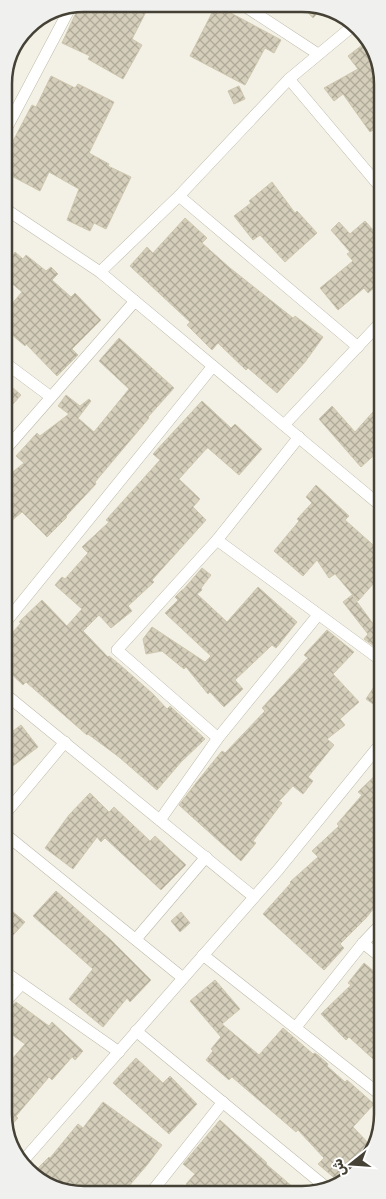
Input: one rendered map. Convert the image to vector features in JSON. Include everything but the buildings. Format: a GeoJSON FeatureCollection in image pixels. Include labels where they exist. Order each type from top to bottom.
{"type":"FeatureCollection","features":[{"type":"Feature","properties":{"kind":"street"},"geometry":{"type":"LineString","coordinates":[[254,12],[318,54]]}},
{"type":"Feature","properties":{"kind":"street"},"geometry":{"type":"LineString","coordinates":[[13,115],[66,15]]}},
{"type":"Feature","properties":{"kind":"street"},"geometry":{"type":"LineString","coordinates":[[100,272],[179,196],[289,79],[348,30]]}},
{"type":"Feature","properties":{"kind":"street"},"geometry":{"type":"LineString","coordinates":[[289,79],[374,180]]}},
{"type":"Feature","properties":{"kind":"street"},"geometry":{"type":"LineString","coordinates":[[179,196],[358,347]]}},
{"type":"Feature","properties":{"kind":"street"},"geometry":{"type":"LineString","coordinates":[[13,214],[100,272],[374,500]]}},
{"type":"Feature","properties":{"kind":"street"},"geometry":{"type":"LineString","coordinates":[[13,441],[135,301]]}},
{"type":"Feature","properties":{"kind":"street"},"geometry":{"type":"LineString","coordinates":[[284,425],[374,330]]}},
{"type":"Feature","properties":{"kind":"street"},"geometry":{"type":"LineString","coordinates":[[12,614],[213,366]]}},
{"type":"Feature","properties":{"kind":"street"},"geometry":{"type":"LineString","coordinates":[[13,368],[51,397]]}},
{"type":"Feature","properties":{"kind":"street"},"geometry":{"type":"LineString","coordinates":[[218,738],[117,650],[217,540],[299,437]]}},
{"type":"Feature","properties":{"kind":"street"},"geometry":{"type":"LineString","coordinates":[[217,540],[373,655]]}},
{"type":"Feature","properties":{"kind":"street"},"geometry":{"type":"LineString","coordinates":[[160,820],[218,738],[318,615]]}},
{"type":"Feature","properties":{"kind":"street"},"geometry":{"type":"LineString","coordinates":[[12,700],[254,897]]}},
{"type":"Feature","properties":{"kind":"street"},"geometry":{"type":"LineString","coordinates":[[12,805],[65,742]]}},
{"type":"Feature","properties":{"kind":"street"},"geometry":{"type":"LineString","coordinates":[[26,1157],[254,897],[373,752]]}},
{"type":"Feature","properties":{"kind":"street"},"geometry":{"type":"LineString","coordinates":[[12,840],[183,978]]}},
{"type":"Feature","properties":{"kind":"street"},"geometry":{"type":"LineString","coordinates":[[136,939],[206,857]]}},
{"type":"Feature","properties":{"kind":"street"},"geometry":{"type":"LineString","coordinates":[[296,1027],[373,932]]}},
{"type":"Feature","properties":{"kind":"street"},"geometry":{"type":"LineString","coordinates":[[363,943],[373,951]]}},
{"type":"Feature","properties":{"kind":"street"},"geometry":{"type":"LineString","coordinates":[[203,955],[373,1089]]}},
{"type":"Feature","properties":{"kind":"street"},"geometry":{"type":"LineString","coordinates":[[12,977],[119,1052]]}},
{"type":"Feature","properties":{"kind":"street"},"geometry":{"type":"LineString","coordinates":[[12,994],[22,984]]}},
{"type":"Feature","properties":{"kind":"street"},"geometry":{"type":"LineString","coordinates":[[136,1031],[322,1184]]}},
{"type":"Feature","properties":{"kind":"street"},"geometry":{"type":"LineString","coordinates":[[157,1186],[223,1102]]}}]}
